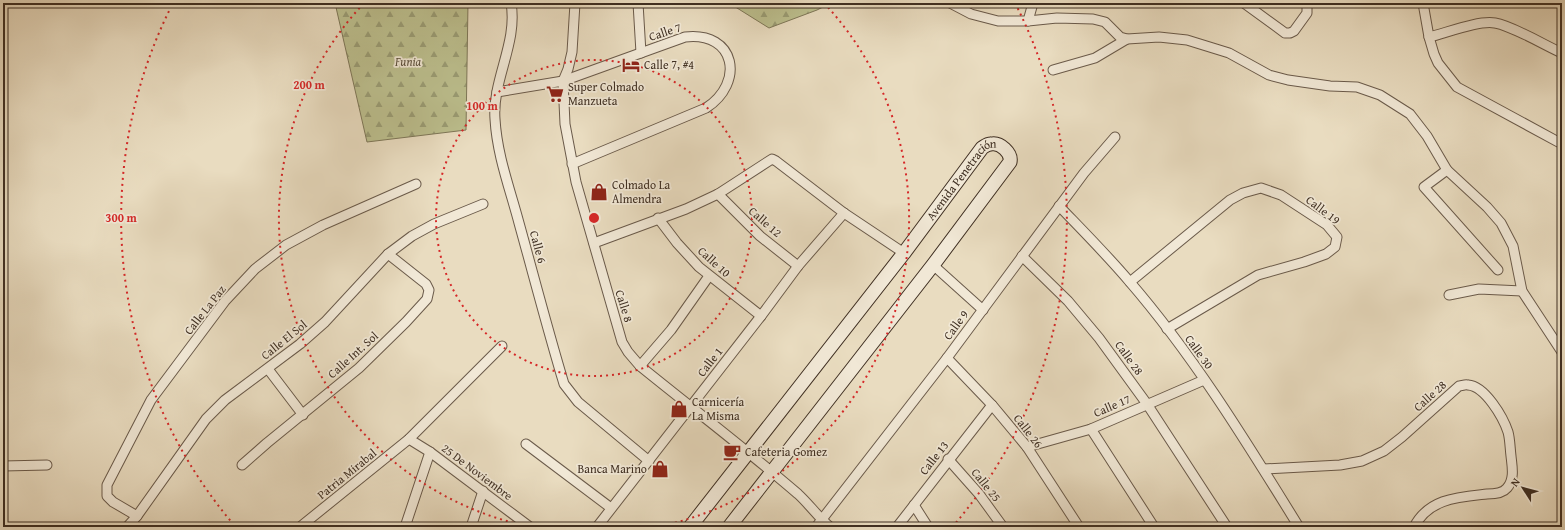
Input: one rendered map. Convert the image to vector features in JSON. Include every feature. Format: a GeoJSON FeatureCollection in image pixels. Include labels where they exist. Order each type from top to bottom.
{"type":"FeatureCollection","features":[{"type":"Feature","properties":{"kind":"street","name":"Calle 6"},"geometry":{"type":"LineString","coordinates":[[511,3],[513,24],[506,59],[497,92],[495,120],[501,159],[564,384],[570,395],[649,461]]}},
{"type":"Feature","properties":{"kind":"street","name":"Calle 8"},"geometry":{"type":"LineString","coordinates":[[575,3],[572,52],[568,69],[563,81],[564,124],[572,164],[622,342],[640,366],[748,452],[771,473],[799,495],[819,524],[830,527]]}},
{"type":"Feature","properties":{"kind":"street"},"geometry":{"type":"LineString","coordinates":[[638,3],[641,53]]}},
{"type":"Feature","properties":{"kind":"street"},"geometry":{"type":"LineString","coordinates":[[1028,21],[1033,3]]}},
{"type":"Feature","properties":{"kind":"street"},"geometry":{"type":"LineString","coordinates":[[1244,3],[1285,33],[1294,31],[1307,13],[1307,3]]}},
{"type":"Feature","properties":{"kind":"street"},"geometry":{"type":"LineString","coordinates":[[1423,3],[1429,37],[1434,54],[1438,63],[1457,87],[1562,144]]}},
{"type":"Feature","properties":{"kind":"street"},"geometry":{"type":"LineString","coordinates":[[955,4],[971,14],[998,21],[1028,21],[1057,18],[1093,19],[1105,22],[1120,37],[1126,39],[1159,37],[1187,40],[1230,53],[1269,74],[1288,80],[1330,86],[1357,87],[1380,95],[1410,114],[1428,136],[1447,170],[1487,207],[1501,223],[1513,246],[1522,291],[1562,352]]}},
{"type":"Feature","properties":{"kind":"street"},"geometry":{"type":"LineString","coordinates":[[1429,37],[1481,24],[1495,23],[1562,53]]}},
{"type":"Feature","properties":{"kind":"street","name":"Calle 7"},"geometry":{"type":"LineString","coordinates":[[497,92],[563,81],[685,37],[695,36],[712,40],[723,48],[729,58],[731,69],[728,83],[722,95],[706,108],[572,164]]}},
{"type":"Feature","properties":{"kind":"street"},"geometry":{"type":"LineString","coordinates":[[1053,70],[1095,58],[1126,39]]}},
{"type":"Feature","properties":{"kind":"street","name":"Calle 9"},"geometry":{"type":"LineString","coordinates":[[819,524],[947,358],[1084,173],[1115,137]]}},
{"type":"Feature","properties":{"kind":"street","name":"Avenida Penetración"},"geometry":{"type":"LineString","coordinates":[[690,527],[904,253],[982,148],[992,143],[997,144],[1009,153],[1011,157],[1010,162],[933,265],[729,527]]}},
{"type":"Feature","properties":{"kind":"street"},"geometry":{"type":"LineString","coordinates":[[594,243],[658,218],[686,209],[718,194],[772,159],[844,213],[904,253]]}},
{"type":"Feature","properties":{"kind":"street"},"geometry":{"type":"LineString","coordinates":[[1447,170],[1424,187],[1498,270]]}},
{"type":"Feature","properties":{"kind":"street","name":"Calle La Paz"},"geometry":{"type":"LineString","coordinates":[[137,516],[112,502],[108,496],[107,485],[151,400],[225,301],[255,269],[286,245],[323,225],[416,184]]}},
{"type":"Feature","properties":{"kind":"street","name":"Calle 19"},"geometry":{"type":"LineString","coordinates":[[1130,282],[1230,200],[1243,193],[1261,188],[1281,195],[1327,225],[1337,237],[1335,247],[1326,254],[1258,275],[1167,329]]}},
{"type":"Feature","properties":{"kind":"street","name":"Calle 12"},"geometry":{"type":"LineString","coordinates":[[718,194],[760,236],[798,266]]}},
{"type":"Feature","properties":{"kind":"street","name":"Calle El Sol"},"geometry":{"type":"LineString","coordinates":[[127,527],[137,516],[206,419],[225,400],[268,369],[326,322],[388,254],[412,236],[428,227],[483,204]]}},
{"type":"Feature","properties":{"kind":"street","name":"Calle 30"},"geometry":{"type":"LineString","coordinates":[[1059,206],[1130,282],[1167,329],[1204,380],[1264,469],[1299,527]]}},
{"type":"Feature","properties":{"kind":"street","name":"Calle 1"},"geometry":{"type":"LineString","coordinates":[[597,527],[798,266],[844,213]]}},
{"type":"Feature","properties":{"kind":"street","name":"Calle 10"},"geometry":{"type":"LineString","coordinates":[[658,218],[677,243],[709,276],[761,316]]}},
{"type":"Feature","properties":{"kind":"street","name":"Calle Int. Sol"},"geometry":{"type":"LineString","coordinates":[[242,465],[360,368],[427,299],[429,290],[426,284],[388,254]]}},
{"type":"Feature","properties":{"kind":"street","name":"Calle 28"},"geometry":{"type":"LineString","coordinates":[[1022,256],[1068,301],[1099,338],[1147,404],[1227,527]]}},
{"type":"Feature","properties":{"kind":"street"},"geometry":{"type":"LineString","coordinates":[[933,265],[982,310]]}},
{"type":"Feature","properties":{"kind":"street"},"geometry":{"type":"LineString","coordinates":[[640,366],[671,330],[709,276]]}},
{"type":"Feature","properties":{"kind":"street"},"geometry":{"type":"LineString","coordinates":[[1449,295],[1479,289],[1522,291]]}},
{"type":"Feature","properties":{"kind":"street","name":"Patria Mirabal"},"geometry":{"type":"LineString","coordinates":[[300,527],[409,439],[502,346]]}},
{"type":"Feature","properties":{"kind":"street","name":"Calle 26"},"geometry":{"type":"LineString","coordinates":[[947,358],[992,405],[1027,447],[1079,527]]}},
{"type":"Feature","properties":{"kind":"street"},"geometry":{"type":"LineString","coordinates":[[268,369],[303,415]]}},
{"type":"Feature","properties":{"kind":"street","name":"Calle 17"},"geometry":{"type":"LineString","coordinates":[[1027,447],[1091,429],[1204,380]]}},
{"type":"Feature","properties":{"kind":"street","name":"Calle 28"},"geometry":{"type":"LineString","coordinates":[[1264,469],[1340,465],[1362,461],[1384,451],[1459,386],[1467,384],[1475,386],[1486,396],[1501,416],[1508,433],[1513,472],[1511,480],[1507,488],[1500,493],[1455,497],[1442,501],[1429,508],[1414,527]]}},
{"type":"Feature","properties":{"kind":"street","name":"Calle 13"},"geometry":{"type":"LineString","coordinates":[[897,527],[948,459],[992,405]]}},
{"type":"Feature","properties":{"kind":"street"},"geometry":{"type":"LineString","coordinates":[[1091,429],[1154,527]]}},
{"type":"Feature","properties":{"kind":"street","name":"25 De Noviembre"},"geometry":{"type":"LineString","coordinates":[[409,439],[430,452],[530,527]]}},
{"type":"Feature","properties":{"kind":"street"},"geometry":{"type":"LineString","coordinates":[[526,444],[611,508]]}},
{"type":"Feature","properties":{"kind":"street"},"geometry":{"type":"LineString","coordinates":[[405,527],[430,452]]}},
{"type":"Feature","properties":{"kind":"street","name":"Calle 25"},"geometry":{"type":"LineString","coordinates":[[948,459],[979,494],[1003,527]]}},
{"type":"Feature","properties":{"kind":"street"},"geometry":{"type":"LineString","coordinates":[[3,466],[48,465]]}},
{"type":"Feature","properties":{"kind":"street"},"geometry":{"type":"LineString","coordinates":[[471,527],[483,491]]}},
{"type":"Feature","properties":{"kind":"street"},"geometry":{"type":"LineString","coordinates":[[914,505],[928,527]]}},
{"type":"Feature","properties":{"kind":"green space","name":"Funia"},"geometry":{"type":"Polygon","coordinates":[[[335,3],[468,3],[466,130],[367,142],[335,3]]]}},
{"type":"Feature","properties":{"kind":"green space"},"geometry":{"type":"Polygon","coordinates":[[[729,3],[831,3],[817,10],[769,28],[729,3]]]}},
{"type":"Feature","properties":{"kind":"place","name":"Calle 7, #4"},"geometry":{"type":"Point","coordinates":[631,65]}},
{"type":"Feature","properties":{"kind":"place","name":"Super Colmado Manzueta"},"geometry":{"type":"Point","coordinates":[555,94]}},
{"type":"Feature","properties":{"kind":"place","name":"Colmado La Almendra"},"geometry":{"type":"Point","coordinates":[599,192]}},
{"type":"Feature","properties":{"kind":"place","name":"Carnicería La Misma"},"geometry":{"type":"Point","coordinates":[679,409]}},
{"type":"Feature","properties":{"kind":"place","name":"Cafeteria Gomez"},"geometry":{"type":"Point","coordinates":[732,452]}},
{"type":"Feature","properties":{"kind":"place","name":"Banca Marino"},"geometry":{"type":"Point","coordinates":[660,469]}}]}
